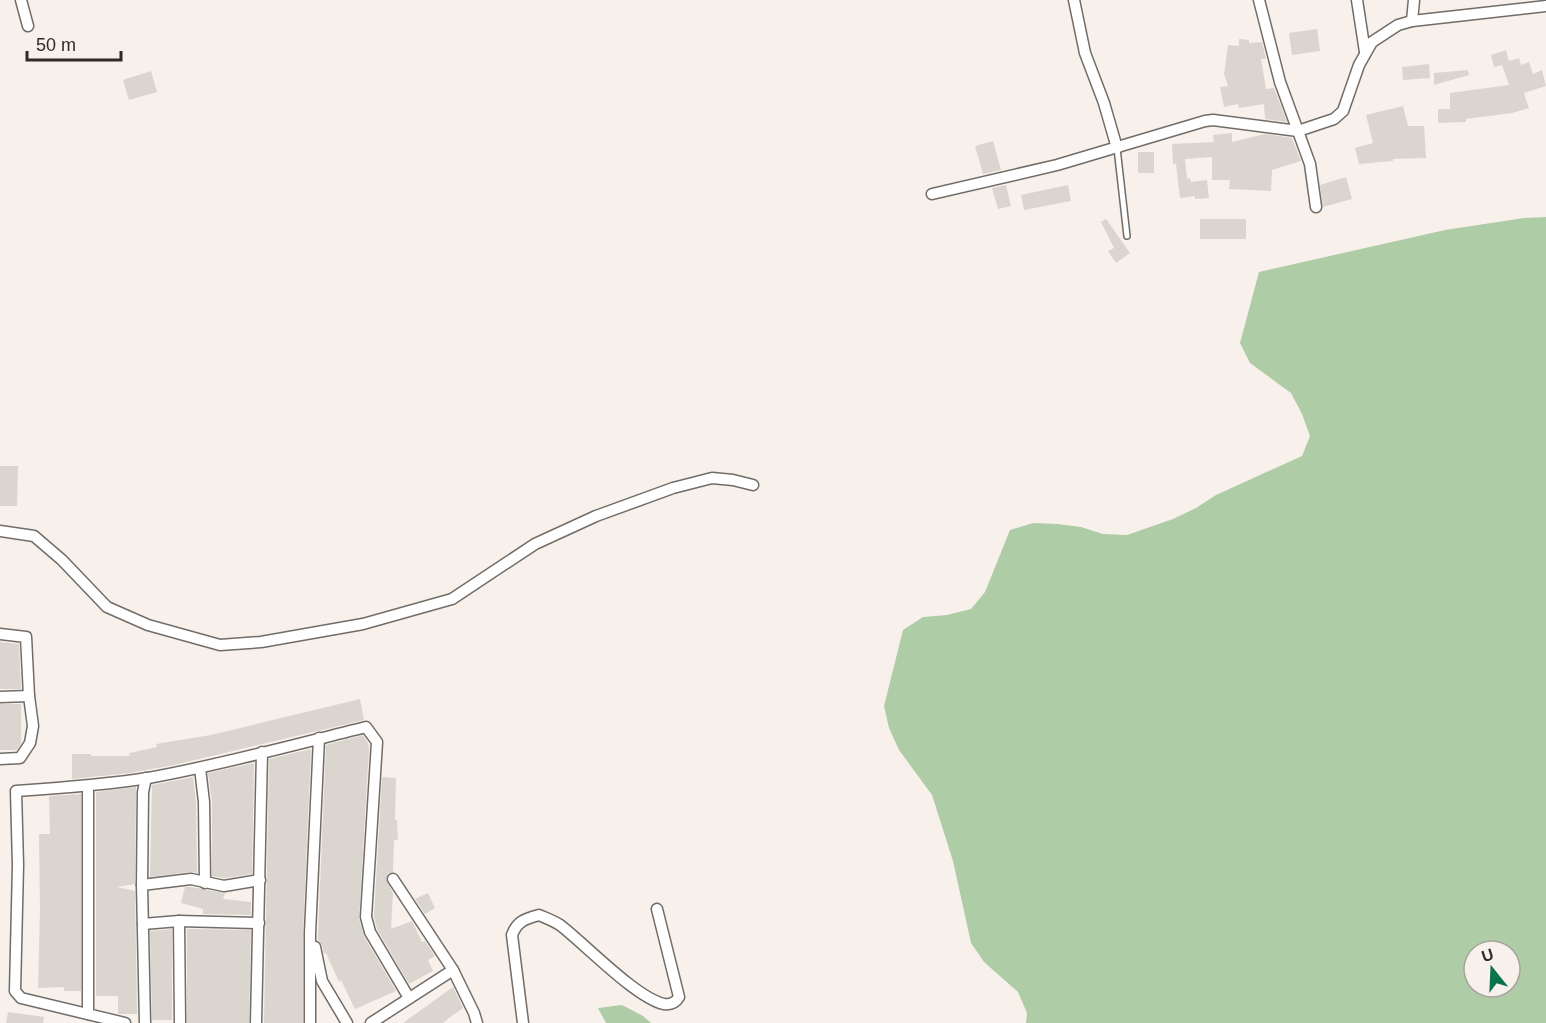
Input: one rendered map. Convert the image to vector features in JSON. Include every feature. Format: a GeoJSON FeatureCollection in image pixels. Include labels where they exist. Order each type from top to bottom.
{"type":"FeatureCollection","features":[{"type":"Feature","properties":{"kind":"street"},"geometry":{"type":"LineString","coordinates":[[21,0],[28,26]]}},
{"type":"Feature","properties":{"kind":"street"},"geometry":{"type":"LineString","coordinates":[[1074,0],[1084,53],[1104,103],[1117,148]]}},
{"type":"Feature","properties":{"kind":"street"},"geometry":{"type":"LineString","coordinates":[[1259,0],[1280,82],[1310,164],[1316,207]]}},
{"type":"Feature","properties":{"kind":"street"},"geometry":{"type":"LineString","coordinates":[[1357,0],[1365,52]]}},
{"type":"Feature","properties":{"kind":"street"},"geometry":{"type":"LineString","coordinates":[[1412,21],[1414,0]]}},
{"type":"Feature","properties":{"kind":"street"},"geometry":{"type":"LineString","coordinates":[[932,194],[1057,165],[1204,121],[1213,120],[1298,131],[1334,119],[1343,111],[1365,52],[1372,42],[1398,25],[1412,21],[1546,6]]}},
{"type":"Feature","properties":{"kind":"street"},"geometry":{"type":"LineString","coordinates":[[0,531],[34,536],[62,560],[107,607],[148,625],[220,645],[261,642],[324,632],[437,604],[452,599],[535,544],[596,516],[673,488],[712,478],[733,480],[753,486]]}},
{"type":"Feature","properties":{"kind":"street"},"geometry":{"type":"LineString","coordinates":[[0,634],[26,637],[33,726],[30,743],[20,758],[0,759]]}},
{"type":"Feature","properties":{"kind":"street"},"geometry":{"type":"LineString","coordinates":[[0,697],[29,696]]}},
{"type":"Feature","properties":{"kind":"street"},"geometry":{"type":"LineString","coordinates":[[125,1023],[21,998],[15,991],[18,865],[16,791],[88,786],[146,778],[200,768],[366,727],[377,742],[366,916],[370,932],[409,998]]}},
{"type":"Feature","properties":{"kind":"street"},"geometry":{"type":"LineString","coordinates":[[310,1023],[310,933],[319,738]]}},
{"type":"Feature","properties":{"kind":"street"},"geometry":{"type":"LineString","coordinates":[[256,1023],[262,752]]}},
{"type":"Feature","properties":{"kind":"street"},"geometry":{"type":"LineString","coordinates":[[200,768],[204,801],[205,883]]}},
{"type":"Feature","properties":{"kind":"street"},"geometry":{"type":"LineString","coordinates":[[146,778],[143,792],[142,885],[146,1023]]}},
{"type":"Feature","properties":{"kind":"street"},"geometry":{"type":"LineString","coordinates":[[88,786],[88,1014]]}},
{"type":"Feature","properties":{"kind":"street"},"geometry":{"type":"LineString","coordinates":[[142,885],[191,879],[224,886],[260,880]]}},
{"type":"Feature","properties":{"kind":"street"},"geometry":{"type":"LineString","coordinates":[[393,879],[453,970],[476,1018],[482,1023]]}},
{"type":"Feature","properties":{"kind":"street"},"geometry":{"type":"LineString","coordinates":[[523,1023],[512,935],[515,926],[522,920],[539,915],[561,926],[634,988],[661,1003],[670,1004],[678,1000],[680,997],[657,909]]}},
{"type":"Feature","properties":{"kind":"street"},"geometry":{"type":"LineString","coordinates":[[143,924],[179,921],[259,923]]}},
{"type":"Feature","properties":{"kind":"street"},"geometry":{"type":"LineString","coordinates":[[179,921],[180,1023]]}},
{"type":"Feature","properties":{"kind":"street"},"geometry":{"type":"LineString","coordinates":[[310,933],[322,981],[346,1023]]}},
{"type":"Feature","properties":{"kind":"street"},"geometry":{"type":"LineString","coordinates":[[371,1023],[453,970]]}},
{"type":"Feature","properties":{"kind":"lane"},"geometry":{"type":"LineString","coordinates":[[1117,148],[1127,236]]}},
{"type":"Feature","properties":{"kind":"green space"},"geometry":{"type":"Polygon","coordinates":[[[1546,217],[1546,1023],[1026,1023],[1027,1013],[1018,992],[984,962],[971,943],[953,861],[932,795],[899,750],[889,728],[884,706],[903,630],[923,617],[947,615],[971,609],[985,592],[1010,530],[1033,523],[1058,524],[1081,527],[1103,534],[1127,535],[1173,519],[1216,495],[1302,456],[1310,436],[1291,393],[1250,363],[1240,343],[1259,272],[1445,230],[1524,218],[1546,217]]]}},
{"type":"Feature","properties":{"kind":"green space"},"geometry":{"type":"Polygon","coordinates":[[[622,1005],[651,1023],[606,1023],[598,1008],[622,1005]]]}},
{"type":"Feature","properties":{"kind":"building"},"geometry":{"type":"Polygon","coordinates":[[[1317,29],[1320,51],[1292,55],[1289,33],[1317,29]]]}},
{"type":"Feature","properties":{"kind":"building"},"geometry":{"type":"Polygon","coordinates":[[[1239,39],[1249,40],[1249,43],[1262,42],[1266,59],[1261,59],[1266,89],[1274,88],[1287,122],[1265,119],[1264,104],[1239,108],[1238,104],[1224,107],[1220,87],[1228,86],[1224,74],[1228,45],[1239,46],[1239,39]]]}},
{"type":"Feature","properties":{"kind":"building"},"geometry":{"type":"Polygon","coordinates":[[[1506,50],[1509,61],[1519,58],[1521,65],[1529,62],[1533,74],[1542,70],[1546,86],[1524,93],[1529,108],[1512,113],[1466,119],[1466,122],[1438,123],[1438,109],[1450,109],[1450,93],[1509,85],[1502,65],[1494,67],[1491,55],[1506,50]]]}},
{"type":"Feature","properties":{"kind":"building"},"geometry":{"type":"Polygon","coordinates":[[[1429,64],[1430,78],[1403,80],[1402,67],[1429,64]]]}},
{"type":"Feature","properties":{"kind":"building"},"geometry":{"type":"Polygon","coordinates":[[[1468,70],[1469,75],[1434,85],[1434,73],[1468,70]]]}},
{"type":"Feature","properties":{"kind":"building"},"geometry":{"type":"Polygon","coordinates":[[[151,71],[157,92],[129,100],[123,80],[151,71]]]}},
{"type":"Feature","properties":{"kind":"building"},"geometry":{"type":"Polygon","coordinates":[[[1403,106],[1408,126],[1424,126],[1426,158],[1393,159],[1393,161],[1359,164],[1355,148],[1373,143],[1366,115],[1403,106]]]}},
{"type":"Feature","properties":{"kind":"building"},"geometry":{"type":"Polygon","coordinates":[[[1232,133],[1232,142],[1265,134],[1292,138],[1301,161],[1272,170],[1271,191],[1229,189],[1230,180],[1212,180],[1212,157],[1185,159],[1187,179],[1190,178],[1191,182],[1207,180],[1209,198],[1195,199],[1195,196],[1180,198],[1176,164],[1173,164],[1172,144],[1214,142],[1213,135],[1232,133]]]}},
{"type":"Feature","properties":{"kind":"building"},"geometry":{"type":"Polygon","coordinates":[[[993,141],[1001,170],[983,174],[975,146],[993,141]]]}},
{"type":"Feature","properties":{"kind":"building"},"geometry":{"type":"Polygon","coordinates":[[[1138,152],[1154,152],[1154,173],[1138,173],[1138,152]]]}},
{"type":"Feature","properties":{"kind":"building"},"geometry":{"type":"Polygon","coordinates":[[[1346,177],[1352,199],[1323,207],[1320,185],[1346,177]]]}},
{"type":"Feature","properties":{"kind":"building"},"geometry":{"type":"Polygon","coordinates":[[[1006,185],[1011,206],[998,209],[992,188],[1006,185]]]}},
{"type":"Feature","properties":{"kind":"building"},"geometry":{"type":"Polygon","coordinates":[[[1068,185],[1071,201],[1024,210],[1021,195],[1068,185]]]}},
{"type":"Feature","properties":{"kind":"building"},"geometry":{"type":"Polygon","coordinates":[[[1106,219],[1130,253],[1116,263],[1108,251],[1114,248],[1101,222],[1106,219]]]}},
{"type":"Feature","properties":{"kind":"building"},"geometry":{"type":"Polygon","coordinates":[[[1200,219],[1246,219],[1246,239],[1200,239],[1200,219]]]}},
{"type":"Feature","properties":{"kind":"building"},"geometry":{"type":"Polygon","coordinates":[[[0,466],[18,466],[17,506],[0,506],[0,466]]]}},
{"type":"Feature","properties":{"kind":"building"},"geometry":{"type":"Polygon","coordinates":[[[0,642],[19,644],[21,689],[0,689],[0,642]]]}},
{"type":"Feature","properties":{"kind":"building"},"geometry":{"type":"Polygon","coordinates":[[[360,699],[364,720],[174,765],[130,773],[72,779],[72,754],[130,756],[129,753],[157,747],[156,744],[211,735],[360,699]]]}},
{"type":"Feature","properties":{"kind":"building"},"geometry":{"type":"Polygon","coordinates":[[[0,704],[21,704],[21,743],[17,750],[0,750],[0,704]]]}},
{"type":"Feature","properties":{"kind":"building"},"geometry":{"type":"Polygon","coordinates":[[[363,735],[369,748],[359,919],[364,936],[396,991],[355,1009],[326,953],[324,954],[318,940],[318,933],[326,745],[363,735]]]}},
{"type":"Feature","properties":{"kind":"building"},"geometry":{"type":"Polygon","coordinates":[[[311,749],[303,933],[303,1023],[264,1023],[269,759],[311,749]]]}},
{"type":"Feature","properties":{"kind":"building"},"geometry":{"type":"Polygon","coordinates":[[[254,763],[252,874],[224,878],[212,876],[212,802],[208,773],[254,763]]]}},
{"type":"Feature","properties":{"kind":"building"},"geometry":{"type":"Polygon","coordinates":[[[193,777],[196,802],[197,873],[150,877],[152,785],[193,777]]]}},
{"type":"Feature","properties":{"kind":"building"},"geometry":{"type":"Polygon","coordinates":[[[382,777],[396,778],[395,820],[397,820],[398,840],[394,840],[393,872],[388,873],[386,879],[393,893],[391,929],[412,921],[422,942],[425,941],[435,956],[428,960],[433,971],[409,984],[377,929],[374,916],[382,777]]]}},
{"type":"Feature","properties":{"kind":"building"},"geometry":{"type":"Polygon","coordinates":[[[136,787],[135,884],[117,887],[135,891],[137,1014],[118,1014],[118,996],[96,996],[96,792],[136,787]]]}},
{"type":"Feature","properties":{"kind":"building"},"geometry":{"type":"Polygon","coordinates":[[[81,794],[81,991],[64,991],[64,987],[38,988],[39,834],[50,834],[49,796],[81,794]]]}},
{"type":"Feature","properties":{"kind":"building"},"geometry":{"type":"Polygon","coordinates":[[[185,887],[225,893],[223,899],[251,902],[251,915],[203,914],[203,909],[181,903],[185,887]]]}},
{"type":"Feature","properties":{"kind":"building"},"geometry":{"type":"Polygon","coordinates":[[[428,893],[435,908],[425,914],[415,899],[428,893]]]}},
{"type":"Feature","properties":{"kind":"building"},"geometry":{"type":"Polygon","coordinates":[[[172,929],[172,1020],[152,1020],[150,931],[172,929]]]}},
{"type":"Feature","properties":{"kind":"building"},"geometry":{"type":"Polygon","coordinates":[[[187,929],[251,930],[249,1023],[187,1023],[187,929]]]}},
{"type":"Feature","properties":{"kind":"building"},"geometry":{"type":"Polygon","coordinates":[[[453,987],[463,1008],[443,1023],[403,1023],[453,987]]]}},
{"type":"Feature","properties":{"kind":"building"},"geometry":{"type":"Polygon","coordinates":[[[8,1012],[44,1017],[43,1023],[6,1023],[8,1012]]]}}]}
